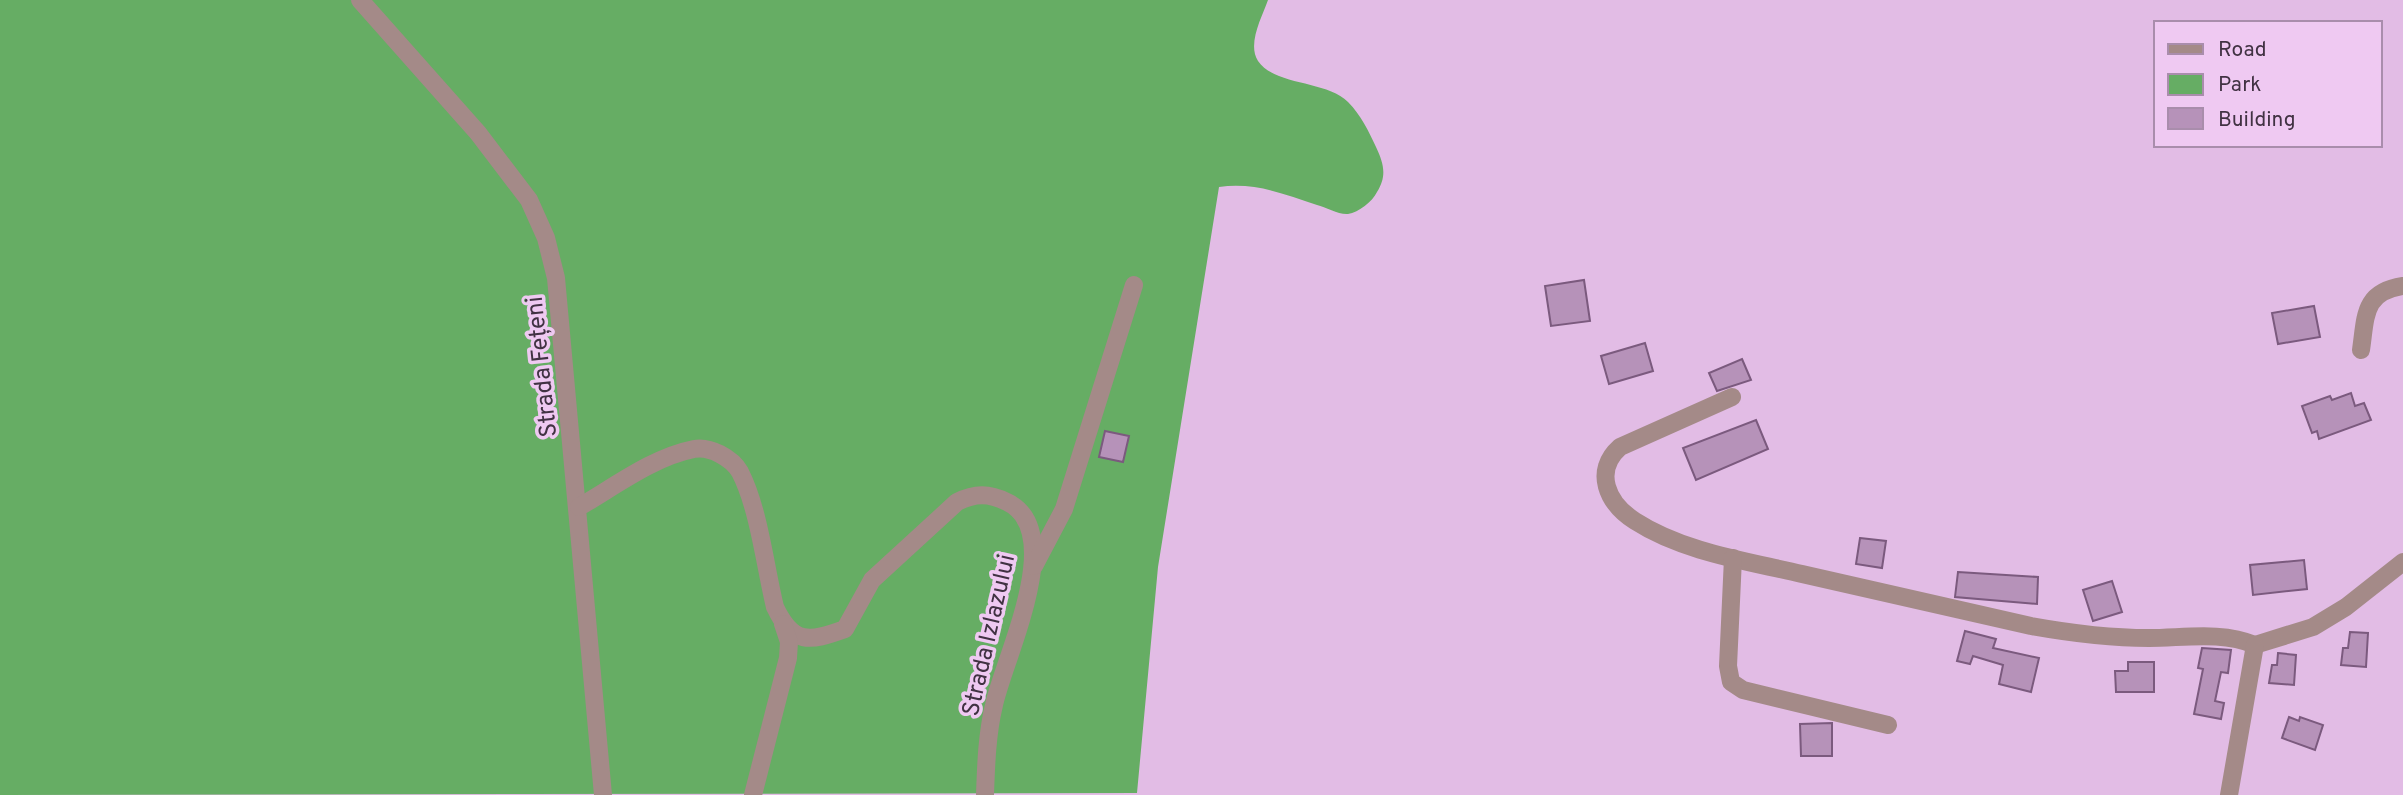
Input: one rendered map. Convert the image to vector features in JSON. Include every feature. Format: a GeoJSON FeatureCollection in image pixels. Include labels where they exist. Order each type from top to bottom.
{"type":"FeatureCollection","features":[{"type":"Feature","properties":{"kind":"street","name":"Strada Fețeni"},"geometry":{"type":"LineString","coordinates":[[360,0],[502,163],[529,200],[547,239],[556,278],[579,507],[603,795]]}},
{"type":"Feature","properties":{"kind":"street"},"geometry":{"type":"LineString","coordinates":[[1034,565],[1064,509],[1134,285]]}},
{"type":"Feature","properties":{"kind":"street"},"geometry":{"type":"LineString","coordinates":[[2361,350],[2367,310],[2374,297],[2384,289],[2403,286]]}},
{"type":"Feature","properties":{"kind":"street"},"geometry":{"type":"LineString","coordinates":[[1732,397],[1620,447],[1609,457],[1604,471],[1606,489],[1617,507],[1635,521],[1700,549],[2076,634],[2148,638],[2221,636],[2255,645],[2313,627],[2346,607],[2403,562]]}},
{"type":"Feature","properties":{"kind":"street"},"geometry":{"type":"LineString","coordinates":[[579,507],[677,454],[698,448],[727,458],[739,470],[749,495],[775,607],[789,642],[788,658],[752,795]]}},
{"type":"Feature","properties":{"kind":"street","name":"Strada Izlazului"},"geometry":{"type":"LineString","coordinates":[[783,624],[798,637],[812,639],[845,629],[872,580],[932,522],[969,496],[991,494],[1017,507],[1031,533],[1034,565],[993,705],[985,795]]}},
{"type":"Feature","properties":{"kind":"street"},"geometry":{"type":"LineString","coordinates":[[1733,558],[1728,666],[1731,682],[1743,690],[1888,725]]}},
{"type":"Feature","properties":{"kind":"street"},"geometry":{"type":"LineString","coordinates":[[2229,795],[2255,645]]}},
{"type":"Feature","properties":{"kind":"green space"},"geometry":{"type":"Polygon","coordinates":[[[0,0],[1268,0],[1255,39],[1258,61],[1276,75],[1327,90],[1348,102],[1361,118],[1373,141],[1381,159],[1383,175],[1372,199],[1361,209],[1348,214],[1269,190],[1245,186],[1219,187],[1158,567],[1137,793],[0,795],[0,0]]]}},
{"type":"Feature","properties":{"kind":"building"},"geometry":{"type":"Polygon","coordinates":[[[1584,280],[1590,321],[1551,326],[1545,286],[1584,280]]]}},
{"type":"Feature","properties":{"kind":"building"},"geometry":{"type":"Polygon","coordinates":[[[2314,306],[2320,337],[2278,344],[2272,313],[2314,306]]]}},
{"type":"Feature","properties":{"kind":"building"},"geometry":{"type":"Polygon","coordinates":[[[1645,343],[1653,371],[1609,384],[1601,356],[1645,343]]]}},
{"type":"Feature","properties":{"kind":"building"},"geometry":{"type":"Polygon","coordinates":[[[1742,359],[1751,380],[1717,391],[1709,373],[1742,359]]]}},
{"type":"Feature","properties":{"kind":"building"},"geometry":{"type":"Polygon","coordinates":[[[2351,393],[2355,406],[2364,403],[2371,420],[2319,439],[2317,431],[2312,433],[2302,406],[2330,396],[2332,400],[2351,393]]]}},
{"type":"Feature","properties":{"kind":"building"},"geometry":{"type":"Polygon","coordinates":[[[1756,420],[1768,449],[1696,480],[1683,448],[1756,420]]]}},
{"type":"Feature","properties":{"kind":"building"},"geometry":{"type":"Polygon","coordinates":[[[1105,431],[1129,436],[1123,462],[1099,457],[1105,431]]]}},
{"type":"Feature","properties":{"kind":"building"},"geometry":{"type":"Polygon","coordinates":[[[1860,538],[1886,541],[1882,568],[1856,564],[1860,538]]]}},
{"type":"Feature","properties":{"kind":"building"},"geometry":{"type":"Polygon","coordinates":[[[2304,560],[2307,589],[2253,595],[2250,565],[2304,560]]]}},
{"type":"Feature","properties":{"kind":"building"},"geometry":{"type":"Polygon","coordinates":[[[1958,572],[2038,577],[2037,604],[1955,597],[1958,572]]]}},
{"type":"Feature","properties":{"kind":"building"},"geometry":{"type":"Polygon","coordinates":[[[2112,581],[2122,612],[2093,621],[2083,590],[2112,581]]]}},
{"type":"Feature","properties":{"kind":"building"},"geometry":{"type":"Polygon","coordinates":[[[1965,631],[1996,639],[1993,648],[2039,658],[2031,692],[1999,684],[2003,665],[1973,656],[1970,664],[1957,661],[1965,631]]]}},
{"type":"Feature","properties":{"kind":"building"},"geometry":{"type":"Polygon","coordinates":[[[2350,632],[2368,633],[2366,667],[2341,665],[2343,648],[2348,648],[2350,632]]]}},
{"type":"Feature","properties":{"kind":"building"},"geometry":{"type":"Polygon","coordinates":[[[2202,648],[2231,650],[2228,673],[2221,672],[2215,701],[2224,703],[2221,719],[2194,714],[2203,669],[2198,668],[2202,648]]]}},
{"type":"Feature","properties":{"kind":"building"},"geometry":{"type":"Polygon","coordinates":[[[2278,653],[2296,655],[2294,685],[2269,683],[2272,665],[2277,665],[2278,653]]]}},
{"type":"Feature","properties":{"kind":"building"},"geometry":{"type":"Polygon","coordinates":[[[2128,662],[2154,662],[2154,692],[2116,692],[2115,671],[2128,671],[2128,662]]]}},
{"type":"Feature","properties":{"kind":"building"},"geometry":{"type":"Polygon","coordinates":[[[2289,717],[2299,721],[2300,717],[2323,725],[2315,750],[2282,738],[2289,717]]]}},
{"type":"Feature","properties":{"kind":"building"},"geometry":{"type":"Polygon","coordinates":[[[1832,723],[1832,756],[1801,756],[1800,724],[1832,723]]]}}]}
